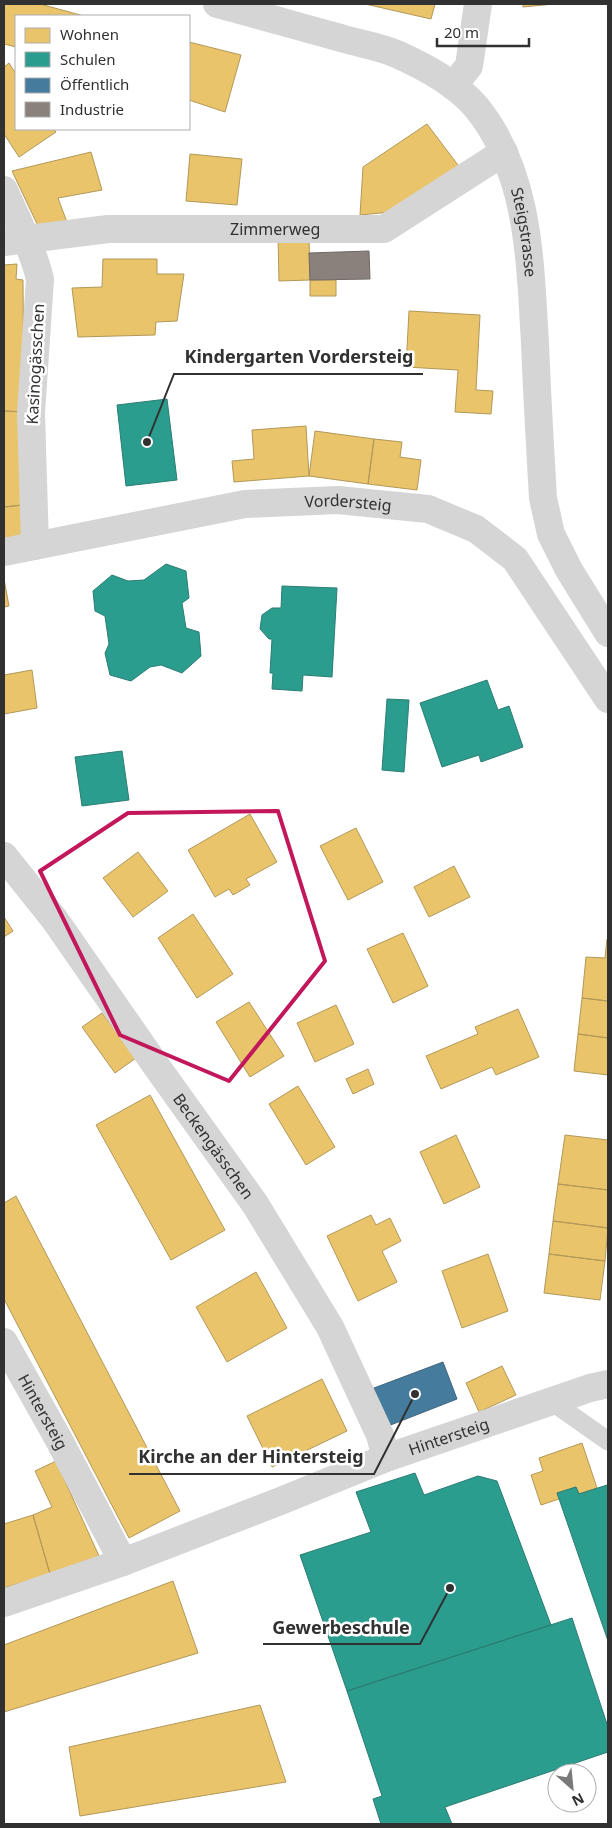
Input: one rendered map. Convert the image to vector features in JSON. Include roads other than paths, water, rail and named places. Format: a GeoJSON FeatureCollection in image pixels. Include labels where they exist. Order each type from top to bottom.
{"type":"FeatureCollection","features":[{"type":"Feature","properties":{"kind":"street","name":"Steigstrasse"},"geometry":{"type":"LineString","coordinates":[[217,4],[397,54],[426,68],[453,86],[476,107],[491,128],[504,152],[516,186],[526,225],[530,264],[543,498],[551,534],[569,570],[608,633]]}},
{"type":"Feature","properties":{"kind":"street"},"geometry":{"type":"LineString","coordinates":[[453,86],[470,66],[478,4]]}},
{"type":"Feature","properties":{"kind":"street","name":"Zimmerweg"},"geometry":{"type":"LineString","coordinates":[[14,241],[108,229],[384,229],[504,152]]}},
{"type":"Feature","properties":{"kind":"street","name":"Kasinogässchen"},"geometry":{"type":"LineString","coordinates":[[4,190],[14,241],[35,258],[40,279],[31,413],[34,546]]}},
{"type":"Feature","properties":{"kind":"street","name":"Vordersteig"},"geometry":{"type":"LineString","coordinates":[[4,552],[245,504],[338,500],[428,510],[476,529],[515,559],[608,699]]}},
{"type":"Feature","properties":{"kind":"street","name":"Beckengässchen"},"geometry":{"type":"LineString","coordinates":[[4,856],[55,920],[157,1067],[256,1204],[330,1327],[380,1435],[386,1458]]}},
{"type":"Feature","properties":{"kind":"street","name":"Hintersteig"},"geometry":{"type":"LineString","coordinates":[[4,1342],[59,1440],[123,1562]]}},
{"type":"Feature","properties":{"kind":"street","name":"Hintersteig"},"geometry":{"type":"LineString","coordinates":[[4,1603],[123,1562],[386,1458],[551,1401],[608,1384]]}},
{"type":"Feature","properties":{"kind":"lane"},"geometry":{"type":"LineString","coordinates":[[551,1401],[608,1441]]}},
{"type":"Feature","properties":{"kind":"place","name":"Kindergarten Vordersteig"},"geometry":{"type":"Point","coordinates":[147,442]}},
{"type":"Feature","properties":{"kind":"place","name":"Kirche an der Hintersteig"},"geometry":{"type":"Point","coordinates":[415,1394]}},
{"type":"Feature","properties":{"kind":"place","name":"Gewerbeschule"},"geometry":{"type":"Point","coordinates":[450,1588]}}]}
